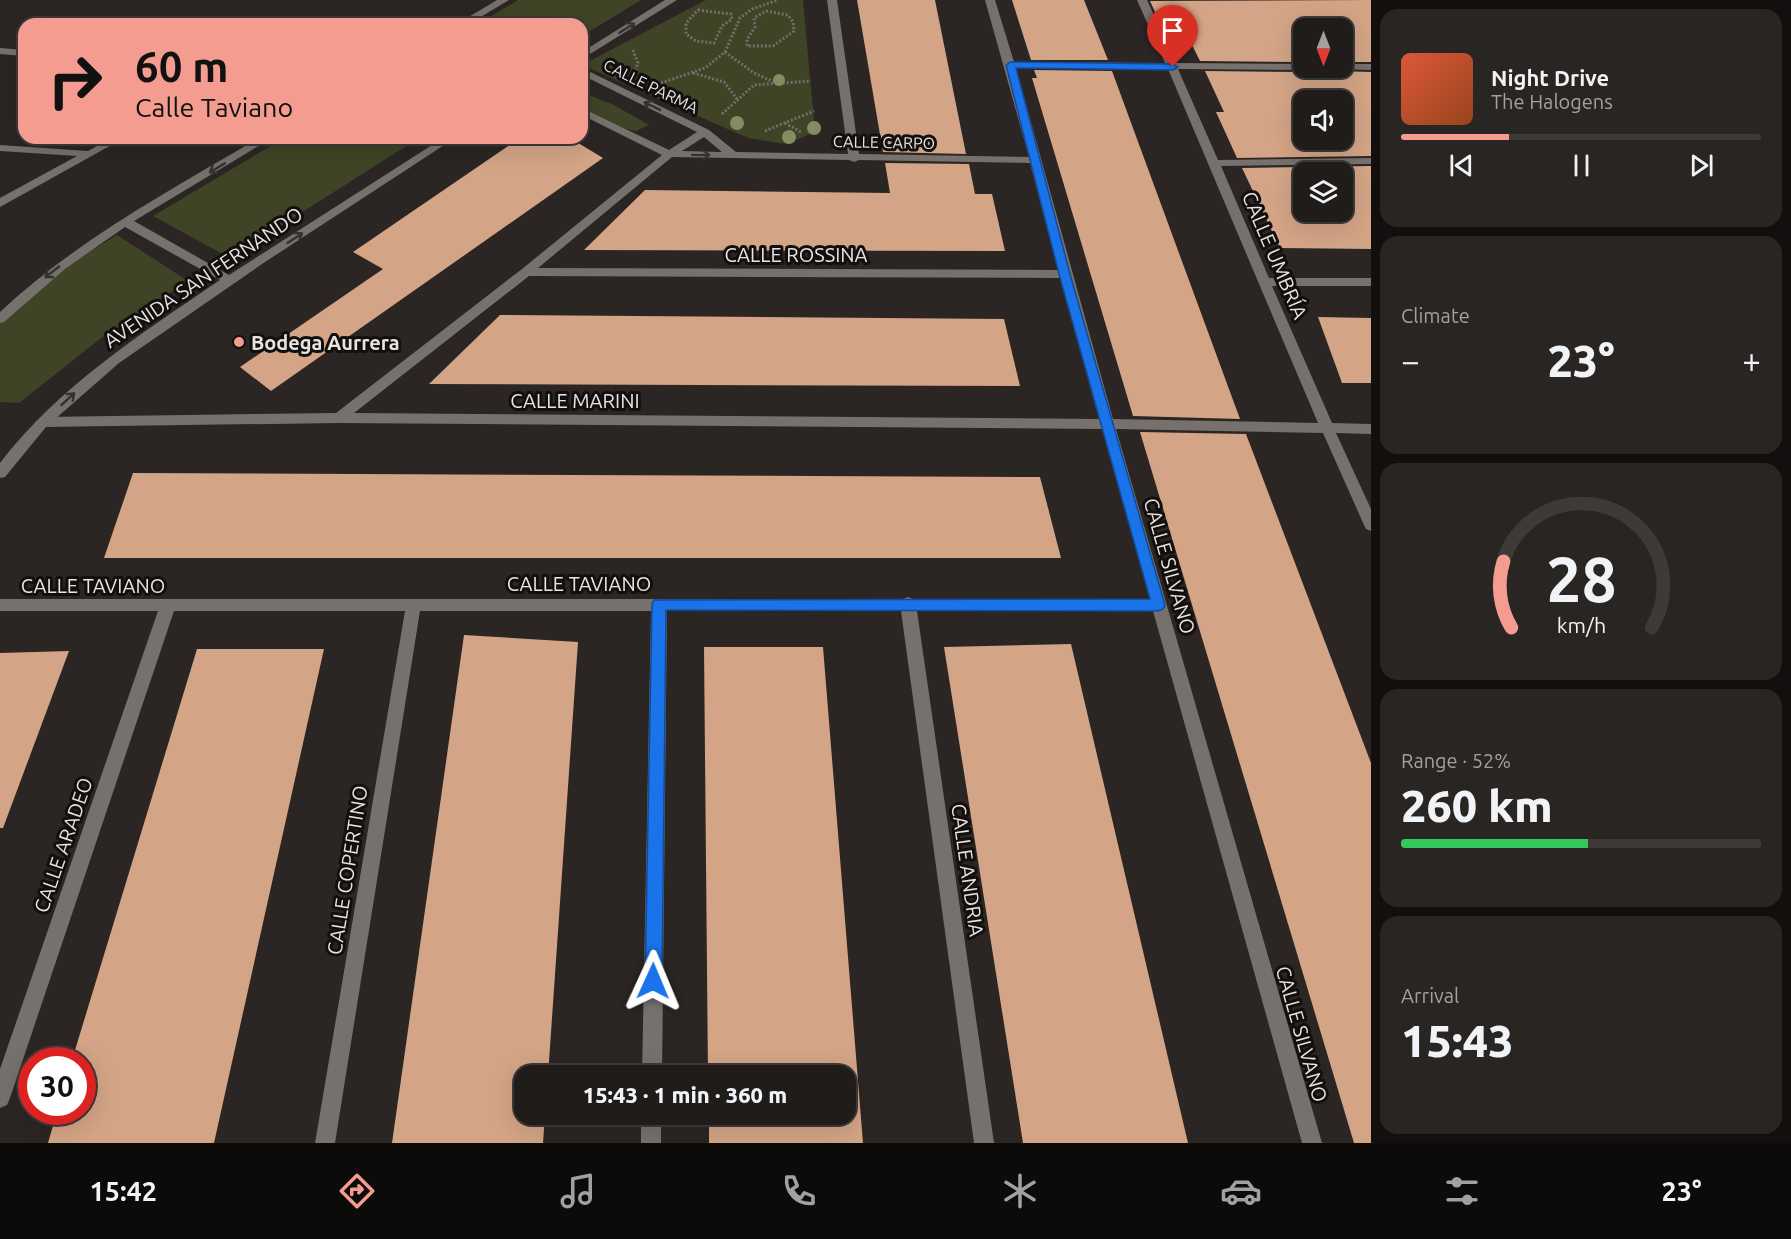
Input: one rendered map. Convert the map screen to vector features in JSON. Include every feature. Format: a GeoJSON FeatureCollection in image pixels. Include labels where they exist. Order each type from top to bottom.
{"type":"FeatureCollection","features":[{"type":"Feature","properties":{"kind":"street"},"geometry":{"type":"LineString","coordinates":[[472,18],[504,0]]}},
{"type":"Feature","properties":{"kind":"street"},"geometry":{"type":"LineString","coordinates":[[588,52],[672,0]]}},
{"type":"Feature","properties":{"kind":"street"},"geometry":{"type":"LineString","coordinates":[[832,0],[854,159]]}},
{"type":"Feature","properties":{"kind":"street","name":"CALLE SILVANO"},"geometry":{"type":"LineString","coordinates":[[990,0],[1010,65],[1065,274],[1158,605],[1312,1143]]}},
{"type":"Feature","properties":{"kind":"street","name":"CALLE UMBRÍA"},"geometry":{"type":"LineString","coordinates":[[1142,0],[1215,163],[1326,428],[1371,525]]}},
{"type":"Feature","properties":{"kind":"street"},"geometry":{"type":"LineString","coordinates":[[0,51],[18,52]]}},
{"type":"Feature","properties":{"kind":"street"},"geometry":{"type":"LineString","coordinates":[[1010,65],[1293,67]]}},
{"type":"Feature","properties":{"kind":"street"},"geometry":{"type":"LineString","coordinates":[[1353,67],[1371,67]]}},
{"type":"Feature","properties":{"kind":"street","name":"CALLE PARMA"},"geometry":{"type":"LineString","coordinates":[[588,74],[705,132]]}},
{"type":"Feature","properties":{"kind":"street"},"geometry":{"type":"LineString","coordinates":[[588,114],[669,154]]}},
{"type":"Feature","properties":{"kind":"street"},"geometry":{"type":"LineString","coordinates":[[339,418],[526,272],[669,154],[705,132],[734,156]]}},
{"type":"Feature","properties":{"kind":"street"},"geometry":{"type":"LineString","coordinates":[[0,203],[108,144]]}},
{"type":"Feature","properties":{"kind":"street"},"geometry":{"type":"LineString","coordinates":[[0,320],[32,288],[73,256],[257,144]]}},
{"type":"Feature","properties":{"kind":"street","name":"AVENIDA SAN FERNANDO"},"geometry":{"type":"LineString","coordinates":[[0,473],[42,422],[128,348],[441,144]]}},
{"type":"Feature","properties":{"kind":"street"},"geometry":{"type":"LineString","coordinates":[[0,148],[90,154]]}},
{"type":"Feature","properties":{"kind":"street","name":"CALLE CARPO"},"geometry":{"type":"LineString","coordinates":[[669,154],[854,159],[1034,160]]}},
{"type":"Feature","properties":{"kind":"street"},"geometry":{"type":"LineString","coordinates":[[1215,163],[1371,161]]}},
{"type":"Feature","properties":{"kind":"street"},"geometry":{"type":"LineString","coordinates":[[126,222],[229,280]]}},
{"type":"Feature","properties":{"kind":"street","name":"CALLE ROSSINA"},"geometry":{"type":"LineString","coordinates":[[526,272],[1065,274]]}},
{"type":"Feature","properties":{"kind":"street"},"geometry":{"type":"LineString","coordinates":[[1265,282],[1371,282]]}},
{"type":"Feature","properties":{"kind":"street","name":"CALLE MARINI"},"geometry":{"type":"LineString","coordinates":[[42,422],[339,418],[1108,424],[1371,429]]}},
{"type":"Feature","properties":{"kind":"street","name":"CALLE TAVIANO"},"geometry":{"type":"LineString","coordinates":[[0,605],[908,603],[1158,605]]}},
{"type":"Feature","properties":{"kind":"street","name":"CALLE ANDRIA"},"geometry":{"type":"LineString","coordinates":[[908,603],[984,1143]]}},
{"type":"Feature","properties":{"kind":"street","name":"CALLE COPERTINO"},"geometry":{"type":"LineString","coordinates":[[325,1143],[414,604]]}},
{"type":"Feature","properties":{"kind":"street"},"geometry":{"type":"LineString","coordinates":[[652,1065],[659,604]]}},
{"type":"Feature","properties":{"kind":"street","name":"CALLE ARADEO"},"geometry":{"type":"LineString","coordinates":[[0,1098],[168,606]]}},
{"type":"Feature","properties":{"kind":"street"},"geometry":{"type":"LineString","coordinates":[[651,1125],[651,1143]]}},
{"type":"Feature","properties":{"kind":"path"},"geometry":{"type":"LineString","coordinates":[[658,84],[705,68],[725,52],[740,18],[752,9],[778,0]]}},
{"type":"Feature","properties":{"kind":"path"},"geometry":{"type":"LineString","coordinates":[[698,10],[731,14],[732,19],[722,26],[714,43],[702,44],[691,39],[683,27],[686,18],[698,10]]}},
{"type":"Feature","properties":{"kind":"path"},"geometry":{"type":"LineString","coordinates":[[766,11],[788,15],[793,22],[794,31],[783,43],[768,48],[747,46],[747,39],[755,27],[754,18],[766,11]]}},
{"type":"Feature","properties":{"kind":"path"},"geometry":{"type":"LineString","coordinates":[[629,47],[638,63],[633,78]]}},
{"type":"Feature","properties":{"kind":"path"},"geometry":{"type":"LineString","coordinates":[[725,52],[754,73],[774,82]]}},
{"type":"Feature","properties":{"kind":"path"},"geometry":{"type":"LineString","coordinates":[[692,73],[719,79],[730,85],[737,99]]}},
{"type":"Feature","properties":{"kind":"path"},"geometry":{"type":"LineString","coordinates":[[720,114],[754,85],[811,81]]}},
{"type":"Feature","properties":{"kind":"path"},"geometry":{"type":"LineString","coordinates":[[757,134],[814,111]]}},
{"type":"Feature","properties":{"kind":"path"},"geometry":{"type":"LineString","coordinates":[[785,123],[807,135]]}},
{"type":"Feature","properties":{"kind":"green space"},"geometry":{"type":"Polygon","coordinates":[[[518,0],[641,0],[588,32],[588,18],[488,18],[518,0]]]}},
{"type":"Feature","properties":{"kind":"green space"},"geometry":{"type":"Polygon","coordinates":[[[706,0],[803,0],[815,132],[786,144],[748,138],[588,68],[588,62],[706,0]]]}},
{"type":"Feature","properties":{"kind":"green space"},"geometry":{"type":"Polygon","coordinates":[[[588,94],[614,105],[649,125],[636,131],[626,129],[588,112],[588,94]]]}},
{"type":"Feature","properties":{"kind":"green space"},"geometry":{"type":"Polygon","coordinates":[[[274,144],[410,144],[230,258],[153,216],[274,144]]]}},
{"type":"Feature","properties":{"kind":"green space"},"geometry":{"type":"Polygon","coordinates":[[[117,235],[188,281],[101,338],[19,403],[0,402],[0,324],[55,275],[117,235]]]}},
{"type":"Feature","properties":{"kind":"building"},"geometry":{"type":"Polygon","coordinates":[[[857,0],[935,0],[966,154],[883,152],[857,0]]]}},
{"type":"Feature","properties":{"kind":"building"},"geometry":{"type":"Polygon","coordinates":[[[1012,0],[1084,0],[1108,60],[1031,60],[1012,0]]]}},
{"type":"Feature","properties":{"kind":"building"},"geometry":{"type":"Polygon","coordinates":[[[1371,0],[1371,62],[1353,62],[1353,18],[1293,18],[1293,62],[1200,61],[1191,43],[1169,43],[1150,1],[1371,0]]]}},
{"type":"Feature","properties":{"kind":"building"},"geometry":{"type":"Polygon","coordinates":[[[1034,70],[1112,71],[1240,419],[1133,416],[1032,78],[1037,78],[1034,70]]]}},
{"type":"Feature","properties":{"kind":"building"},"geometry":{"type":"Polygon","coordinates":[[[1205,71],[1293,72],[1293,78],[1353,78],[1353,71],[1371,72],[1371,156],[1237,158],[1216,112],[1224,112],[1205,71]]]}},
{"type":"Feature","properties":{"kind":"building"},"geometry":{"type":"Polygon","coordinates":[[[511,144],[580,144],[603,158],[271,391],[240,367],[383,269],[353,252],[511,144]]]}},
{"type":"Feature","properties":{"kind":"building"},"geometry":{"type":"Polygon","coordinates":[[[885,163],[969,164],[975,194],[992,194],[1005,251],[584,250],[645,190],[890,193],[885,163]]]}},
{"type":"Feature","properties":{"kind":"building"},"geometry":{"type":"Polygon","coordinates":[[[1353,166],[1371,166],[1371,249],[1280,248],[1242,168],[1293,167],[1293,222],[1353,222],[1353,166]]]}},
{"type":"Feature","properties":{"kind":"building"},"geometry":{"type":"Polygon","coordinates":[[[500,315],[1004,319],[1020,386],[429,384],[500,315]]]}},
{"type":"Feature","properties":{"kind":"building"},"geometry":{"type":"Polygon","coordinates":[[[1318,317],[1371,318],[1371,383],[1342,383],[1318,317]]]}},
{"type":"Feature","properties":{"kind":"building"},"geometry":{"type":"Polygon","coordinates":[[[1140,432],[1246,434],[1371,763],[1371,1143],[1354,1143],[1140,432]]]}},
{"type":"Feature","properties":{"kind":"building"},"geometry":{"type":"Polygon","coordinates":[[[133,473],[1040,477],[1061,558],[104,558],[133,473]]]}},
{"type":"Feature","properties":{"kind":"building"},"geometry":{"type":"Polygon","coordinates":[[[464,635],[578,642],[549,1065],[514,1065],[514,1125],[544,1125],[543,1143],[392,1143],[464,635]]]}},
{"type":"Feature","properties":{"kind":"building"},"geometry":{"type":"Polygon","coordinates":[[[1071,644],[1188,1143],[1023,1143],[944,647],[1071,644]]]}},
{"type":"Feature","properties":{"kind":"building"},"geometry":{"type":"Polygon","coordinates":[[[704,647],[823,647],[863,1143],[709,1143],[709,1125],[856,1125],[856,1065],[708,1065],[704,647]]]}},
{"type":"Feature","properties":{"kind":"building"},"geometry":{"type":"Polygon","coordinates":[[[197,649],[324,649],[214,1143],[48,1143],[53,1125],[96,1125],[96,1047],[76,1047],[197,649]]]}},
{"type":"Feature","properties":{"kind":"building"},"geometry":{"type":"Polygon","coordinates":[[[69,651],[3,828],[0,828],[0,653],[69,651]]]}},
{"type":"Feature","properties":{"kind":"place","name":"Bodega Aurrera"},"geometry":{"type":"Point","coordinates":[239,342]}},
{"type":"Feature","properties":{"kind":"route"},"geometry":{"type":"LineString","coordinates":[[653,981],[659,604],[1158,605],[1065,274],[1010,65],[1173,67]]}}]}
